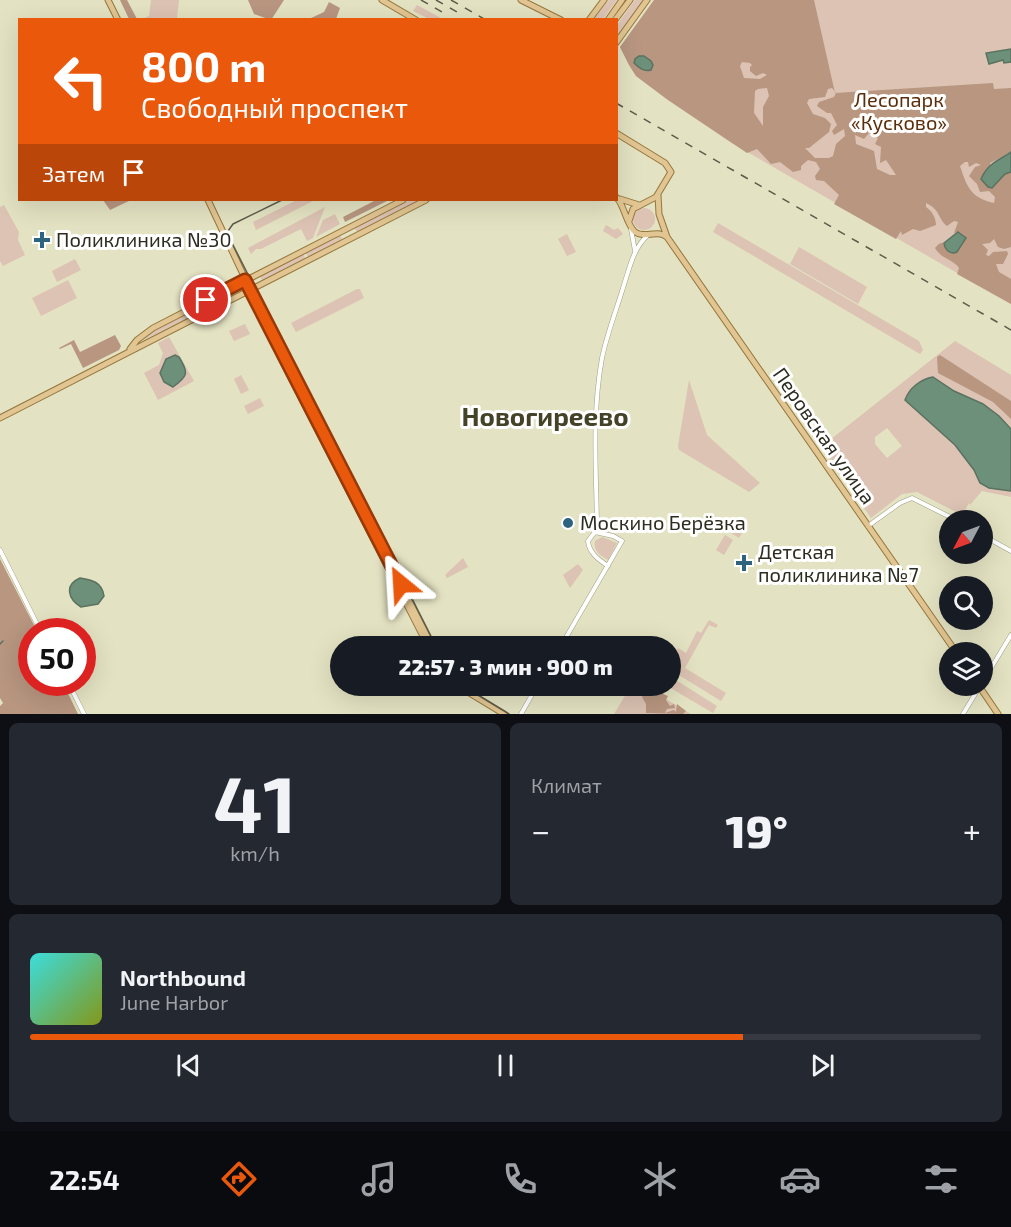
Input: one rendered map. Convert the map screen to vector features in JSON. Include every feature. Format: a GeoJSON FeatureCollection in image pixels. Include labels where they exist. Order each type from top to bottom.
{"type":"FeatureCollection","features":[{"type":"Feature","properties":{"kind":"main road"},"geometry":{"type":"LineString","coordinates":[[110,0],[119,18]]}},
{"type":"Feature","properties":{"kind":"main road"},"geometry":{"type":"LineString","coordinates":[[382,0],[413,18]]}},
{"type":"Feature","properties":{"kind":"main road"},"geometry":{"type":"LineString","coordinates":[[521,0],[557,18]]}},
{"type":"Feature","properties":{"kind":"main road"},"geometry":{"type":"LineString","coordinates":[[590,18],[604,0]]}},
{"type":"Feature","properties":{"kind":"main road"},"geometry":{"type":"LineString","coordinates":[[609,18],[622,0]]}},
{"type":"Feature","properties":{"kind":"main road"},"geometry":{"type":"LineString","coordinates":[[616,18],[630,0]]}},
{"type":"Feature","properties":{"kind":"main road"},"geometry":{"type":"LineString","coordinates":[[618,40],[647,0]]}},
{"type":"Feature","properties":{"kind":"main road"},"geometry":{"type":"LineString","coordinates":[[618,134],[665,163],[670,169],[670,176],[658,195],[631,212],[630,223]]}},
{"type":"Feature","properties":{"kind":"main road"},"geometry":{"type":"LineString","coordinates":[[650,234],[659,226],[658,195]]}},
{"type":"Feature","properties":{"kind":"main road"},"geometry":{"type":"LineString","coordinates":[[618,198],[652,206],[659,216]]}},
{"type":"Feature","properties":{"kind":"main road"},"geometry":{"type":"LineString","coordinates":[[618,199],[637,233],[661,233],[667,237]]}},
{"type":"Feature","properties":{"kind":"main road"},"geometry":{"type":"LineString","coordinates":[[206,201],[248,290],[425,636]]}},
{"type":"Feature","properties":{"kind":"main road"},"geometry":{"type":"LineString","coordinates":[[129,351],[149,330],[402,201]]}},
{"type":"Feature","properties":{"kind":"main road"},"geometry":{"type":"LineString","coordinates":[[0,418],[424,201]]}},
{"type":"Feature","properties":{"kind":"main road","name":"Перовская улица"},"geometry":{"type":"LineString","coordinates":[[659,216],[667,237],[950,642]]}},
{"type":"Feature","properties":{"kind":"main road"},"geometry":{"type":"LineString","coordinates":[[469,696],[497,714]]}},
{"type":"Feature","properties":{"kind":"main road"},"geometry":{"type":"LineString","coordinates":[[474,696],[504,714]]}},
{"type":"Feature","properties":{"kind":"main road"},"geometry":{"type":"LineString","coordinates":[[987,696],[998,714]]}},
{"type":"Feature","properties":{"kind":"street"},"geometry":{"type":"LineString","coordinates":[[608,566],[588,547],[588,541],[595,532],[596,408],[602,361],[635,253],[636,246],[630,223]]}},
{"type":"Feature","properties":{"kind":"street"},"geometry":{"type":"LineString","coordinates":[[635,253],[640,243],[650,234]]}},
{"type":"Feature","properties":{"kind":"street"},"geometry":{"type":"LineString","coordinates":[[868,525],[900,503],[912,498],[939,512]]}},
{"type":"Feature","properties":{"kind":"street"},"geometry":{"type":"LineString","coordinates":[[567,636],[622,541],[613,536],[595,532]]}},
{"type":"Feature","properties":{"kind":"street"},"geometry":{"type":"LineString","coordinates":[[993,541],[1011,551]]}},
{"type":"Feature","properties":{"kind":"street"},"geometry":{"type":"LineString","coordinates":[[0,550],[34,618]]}},
{"type":"Feature","properties":{"kind":"street"},"geometry":{"type":"LineString","coordinates":[[993,664],[1011,635]]}},
{"type":"Feature","properties":{"kind":"street"},"geometry":{"type":"LineString","coordinates":[[75,696],[84,714]]}},
{"type":"Feature","properties":{"kind":"street"},"geometry":{"type":"LineString","coordinates":[[521,714],[531,696]]}},
{"type":"Feature","properties":{"kind":"street"},"geometry":{"type":"LineString","coordinates":[[963,714],[974,696]]}},
{"type":"Feature","properties":{"kind":"green space"},"geometry":{"type":"Polygon","coordinates":[[[120,0],[127,0],[136,18],[129,18],[120,0]]]}},
{"type":"Feature","properties":{"kind":"green space"},"geometry":{"type":"Polygon","coordinates":[[[151,0],[179,0],[177,18],[144,18],[149,16],[151,0]]]}},
{"type":"Feature","properties":{"kind":"green space"},"geometry":{"type":"Polygon","coordinates":[[[248,0],[284,0],[272,18],[254,14],[248,0]]]}},
{"type":"Feature","properties":{"kind":"green space"},"geometry":{"type":"Polygon","coordinates":[[[609,0],[617,0],[604,18],[595,18],[609,0]]]}},
{"type":"Feature","properties":{"kind":"green space"},"geometry":{"type":"Polygon","coordinates":[[[635,0],[644,0],[618,37],[618,24],[635,0]]]}},
{"type":"Feature","properties":{"kind":"green space","name":"Лесопарк «Кусково»"},"geometry":{"type":"Polygon","coordinates":[[[654,0],[1011,0],[1011,304],[730,142],[636,76],[620,47],[654,0]]]}},
{"type":"Feature","properties":{"kind":"green space","name":"Лесопарк «Кусково»"},"geometry":{"type":"Polygon","coordinates":[[[654,0],[814,0],[835,91],[832,88],[828,89],[825,97],[809,99],[807,103],[813,114],[825,118],[831,124],[829,132],[809,148],[805,148],[815,158],[833,156],[836,144],[845,136],[844,129],[834,135],[832,131],[837,125],[831,113],[817,106],[819,102],[834,97],[836,93],[993,83],[994,89],[1011,88],[1011,152],[990,163],[992,188],[1005,174],[1011,172],[1011,247],[1004,249],[998,247],[994,239],[990,243],[982,244],[988,250],[986,255],[989,256],[993,252],[1007,251],[1008,254],[1003,264],[996,264],[999,272],[1011,279],[1011,304],[957,274],[959,268],[940,255],[935,248],[941,243],[945,246],[958,232],[954,233],[958,222],[954,221],[947,226],[934,208],[926,203],[936,225],[920,231],[913,229],[902,235],[901,231],[896,239],[834,204],[839,195],[824,181],[816,180],[815,176],[820,169],[816,162],[808,160],[801,166],[801,170],[793,172],[780,162],[771,164],[757,149],[747,153],[636,76],[620,47],[654,0]],[[742,62],[740,66],[744,78],[760,79],[767,75],[763,73],[756,76],[750,71],[752,65],[750,63],[742,62]],[[767,88],[755,91],[754,113],[763,126],[763,107],[769,96],[767,88]],[[869,133],[864,139],[855,135],[856,144],[874,151],[877,169],[890,175],[896,175],[886,160],[880,163],[881,147],[875,144],[878,138],[869,133]],[[965,162],[960,166],[968,186],[975,195],[994,203],[995,197],[989,191],[980,192],[977,184],[969,176],[975,167],[981,165],[976,163],[969,167],[968,162],[965,162]]]}},
{"type":"Feature","properties":{"kind":"green space"},"geometry":{"type":"Polygon","coordinates":[[[329,2],[340,8],[336,18],[311,18],[324,12],[329,2]]]}},
{"type":"Feature","properties":{"kind":"green space"},"geometry":{"type":"Polygon","coordinates":[[[417,5],[441,18],[427,18],[413,11],[417,5]]]}},
{"type":"Feature","properties":{"kind":"green space"},"geometry":{"type":"Polygon","coordinates":[[[104,201],[129,201],[110,210],[104,201]]]}},
{"type":"Feature","properties":{"kind":"green space"},"geometry":{"type":"Polygon","coordinates":[[[295,201],[313,201],[256,230],[253,222],[295,201]]]}},
{"type":"Feature","properties":{"kind":"green space"},"geometry":{"type":"Polygon","coordinates":[[[374,201],[387,201],[345,222],[343,217],[374,201]]]}},
{"type":"Feature","properties":{"kind":"green space"},"geometry":{"type":"Polygon","coordinates":[[[407,201],[418,201],[357,232],[354,227],[407,201]]]}},
{"type":"Feature","properties":{"kind":"green space"},"geometry":{"type":"Polygon","coordinates":[[[4,205],[19,232],[18,240],[25,255],[3,266],[0,261],[0,207],[4,205]]]}},
{"type":"Feature","properties":{"kind":"green space"},"geometry":{"type":"Polygon","coordinates":[[[325,207],[313,238],[307,241],[301,229],[261,249],[256,249],[251,254],[248,248],[325,207]]]}},
{"type":"Feature","properties":{"kind":"green space"},"geometry":{"type":"Polygon","coordinates":[[[644,208],[652,211],[655,219],[652,227],[644,230],[636,227],[633,219],[636,211],[644,208]]]}},
{"type":"Feature","properties":{"kind":"green space"},"geometry":{"type":"Polygon","coordinates":[[[335,214],[340,224],[316,237],[323,220],[335,214]]]}},
{"type":"Feature","properties":{"kind":"green space"},"geometry":{"type":"Polygon","coordinates":[[[718,223],[919,341],[923,350],[920,354],[713,232],[718,223]]]}},
{"type":"Feature","properties":{"kind":"green space"},"geometry":{"type":"Polygon","coordinates":[[[606,225],[614,230],[618,228],[623,234],[616,239],[603,231],[606,225]]]}},
{"type":"Feature","properties":{"kind":"green space"},"geometry":{"type":"Polygon","coordinates":[[[567,234],[576,252],[567,256],[558,239],[567,234]]]}},
{"type":"Feature","properties":{"kind":"green space"},"geometry":{"type":"Polygon","coordinates":[[[340,235],[342,239],[308,257],[305,252],[340,235]]]}},
{"type":"Feature","properties":{"kind":"green space"},"geometry":{"type":"Polygon","coordinates":[[[799,247],[867,287],[858,304],[790,264],[799,247]]]}},
{"type":"Feature","properties":{"kind":"green space"},"geometry":{"type":"Polygon","coordinates":[[[303,253],[305,258],[262,280],[259,275],[303,253]]]}},
{"type":"Feature","properties":{"kind":"green space"},"geometry":{"type":"Polygon","coordinates":[[[75,259],[81,270],[57,282],[52,271],[75,259]]]}},
{"type":"Feature","properties":{"kind":"green space"},"geometry":{"type":"Polygon","coordinates":[[[68,280],[77,298],[41,316],[32,298],[68,280]]]}},
{"type":"Feature","properties":{"kind":"green space"},"geometry":{"type":"Polygon","coordinates":[[[235,288],[237,293],[201,311],[198,306],[235,288]]]}},
{"type":"Feature","properties":{"kind":"green space"},"geometry":{"type":"Polygon","coordinates":[[[360,289],[364,298],[296,332],[291,323],[360,289]]]}},
{"type":"Feature","properties":{"kind":"green space"},"geometry":{"type":"Polygon","coordinates":[[[190,311],[192,316],[137,343],[150,333],[190,311]]]}},
{"type":"Feature","properties":{"kind":"green space"},"geometry":{"type":"Polygon","coordinates":[[[245,324],[250,334],[234,341],[229,331],[245,324]]]}},
{"type":"Feature","properties":{"kind":"green space"},"geometry":{"type":"Polygon","coordinates":[[[115,335],[121,346],[119,350],[83,368],[71,344],[59,348],[74,340],[80,352],[115,335]]]}},
{"type":"Feature","properties":{"kind":"green space"},"geometry":{"type":"Polygon","coordinates":[[[169,337],[194,381],[158,400],[144,373],[159,365],[163,353],[158,343],[169,337]]]}},
{"type":"Feature","properties":{"kind":"green space"},"geometry":{"type":"Polygon","coordinates":[[[955,341],[1011,375],[1011,497],[982,491],[965,510],[952,510],[917,492],[902,494],[871,518],[821,447],[955,341]],[[887,428],[875,437],[875,444],[887,458],[902,446],[887,428]]]}},
{"type":"Feature","properties":{"kind":"green space"},"geometry":{"type":"Polygon","coordinates":[[[940,355],[1011,401],[1011,419],[993,402],[938,373],[937,357],[940,355]]]}},
{"type":"Feature","properties":{"kind":"green space"},"geometry":{"type":"Polygon","coordinates":[[[241,375],[249,390],[241,394],[234,379],[241,375]]]}},
{"type":"Feature","properties":{"kind":"green space"},"geometry":{"type":"Polygon","coordinates":[[[689,380],[707,435],[760,483],[749,492],[679,450],[689,380]]]}},
{"type":"Feature","properties":{"kind":"green space"},"geometry":{"type":"Polygon","coordinates":[[[260,398],[264,406],[248,414],[244,406],[260,398]]]}},
{"type":"Feature","properties":{"kind":"green space"},"geometry":{"type":"Polygon","coordinates":[[[739,519],[747,524],[739,538],[731,533],[739,519]]]}},
{"type":"Feature","properties":{"kind":"green space"},"geometry":{"type":"Polygon","coordinates":[[[725,535],[733,540],[724,555],[716,550],[725,535]]]}},
{"type":"Feature","properties":{"kind":"green space"},"geometry":{"type":"Polygon","coordinates":[[[602,537],[617,543],[608,560],[595,548],[595,541],[602,537]]]}},
{"type":"Feature","properties":{"kind":"green space"},"geometry":{"type":"Polygon","coordinates":[[[463,558],[468,567],[447,578],[445,575],[463,558]]]}},
{"type":"Feature","properties":{"kind":"green space"},"geometry":{"type":"Polygon","coordinates":[[[0,559],[30,618],[18,618],[18,696],[69,696],[78,714],[0,714],[0,706],[3,703],[0,698],[0,559]]]}},
{"type":"Feature","properties":{"kind":"green space"},"geometry":{"type":"Polygon","coordinates":[[[578,564],[583,570],[570,588],[563,575],[578,564]]]}},
{"type":"Feature","properties":{"kind":"green space"},"geometry":{"type":"Polygon","coordinates":[[[709,620],[718,625],[716,628],[709,625],[685,668],[726,693],[721,701],[681,676],[681,650],[686,653],[697,631],[701,633],[709,620]]]}},
{"type":"Feature","properties":{"kind":"green space"},"geometry":{"type":"Polygon","coordinates":[[[681,683],[717,706],[713,713],[681,694],[681,683]]]}},
{"type":"Feature","properties":{"kind":"green space"},"geometry":{"type":"Polygon","coordinates":[[[625,696],[661,696],[691,714],[614,714],[625,696]]]}},
{"type":"Feature","properties":{"kind":"green space"},"geometry":{"type":"Polygon","coordinates":[[[668,696],[666,700],[670,706],[674,704],[675,708],[667,709],[665,713],[674,710],[676,712],[677,704],[686,711],[683,714],[646,713],[646,704],[642,697],[668,696]]]}},
{"type":"Feature","properties":{"kind":"shaded area"},"geometry":{"type":"Polygon","coordinates":[[[1011,49],[1011,62],[1004,63],[1003,60],[989,64],[986,53],[1011,49]]]}},
{"type":"Feature","properties":{"kind":"shaded area"},"geometry":{"type":"Polygon","coordinates":[[[639,56],[644,56],[651,61],[653,65],[651,70],[642,69],[634,63],[639,56]]]}},
{"type":"Feature","properties":{"kind":"shaded area"},"geometry":{"type":"Polygon","coordinates":[[[1011,152],[1011,172],[1005,174],[992,188],[988,187],[981,179],[987,169],[1011,152]]]}},
{"type":"Feature","properties":{"kind":"shaded area"},"geometry":{"type":"Polygon","coordinates":[[[958,232],[966,238],[957,252],[950,252],[944,243],[958,232]]]}},
{"type":"Feature","properties":{"kind":"shaded area"},"geometry":{"type":"Polygon","coordinates":[[[175,355],[182,362],[185,374],[182,380],[173,387],[164,382],[160,373],[166,359],[175,355]]]}},
{"type":"Feature","properties":{"kind":"shaded area"},"geometry":{"type":"Polygon","coordinates":[[[933,377],[954,391],[983,404],[1011,429],[1011,491],[989,488],[980,483],[974,470],[955,445],[905,400],[916,385],[933,377]]]}},
{"type":"Feature","properties":{"kind":"shaded area"},"geometry":{"type":"Polygon","coordinates":[[[80,578],[99,585],[104,596],[98,604],[81,607],[73,600],[70,588],[80,578]]]}},
{"type":"Feature","properties":{"kind":"waterway"},"geometry":{"type":"LineString","coordinates":[[0,644],[3,641]]}},
{"type":"Feature","properties":{"kind":"tram line"},"geometry":{"type":"LineString","coordinates":[[280,201],[233,224],[228,231],[229,237],[431,636]]}},
{"type":"Feature","properties":{"kind":"tram line"},"geometry":{"type":"LineString","coordinates":[[479,696],[509,714]]}},
{"type":"Feature","properties":{"kind":"railway"},"geometry":{"type":"LineString","coordinates":[[421,0],[442,12]]}},
{"type":"Feature","properties":{"kind":"railway"},"geometry":{"type":"LineString","coordinates":[[436,0],[457,12]]}},
{"type":"Feature","properties":{"kind":"railway"},"geometry":{"type":"LineString","coordinates":[[451,0],[482,18]]}},
{"type":"Feature","properties":{"kind":"railway"},"geometry":{"type":"LineString","coordinates":[[618,104],[1011,330]]}},
{"type":"Feature","properties":{"kind":"place","name":"Поликлиника №30"},"geometry":{"type":"Point","coordinates":[42,240]}},
{"type":"Feature","properties":{"kind":"place","name":"Москино Берёзка"},"geometry":{"type":"Point","coordinates":[568,523]}},
{"type":"Feature","properties":{"kind":"place","name":"Детская поликлиника №7"},"geometry":{"type":"Point","coordinates":[744,563]}},
{"type":"Feature","properties":{"kind":"district","name":"Новогиреево"},"geometry":{"type":"Point","coordinates":[545,417]}},
{"type":"Feature","properties":{"kind":"route"},"geometry":{"type":"LineString","coordinates":[[206,300],[245,280],[401,584]]}}]}
